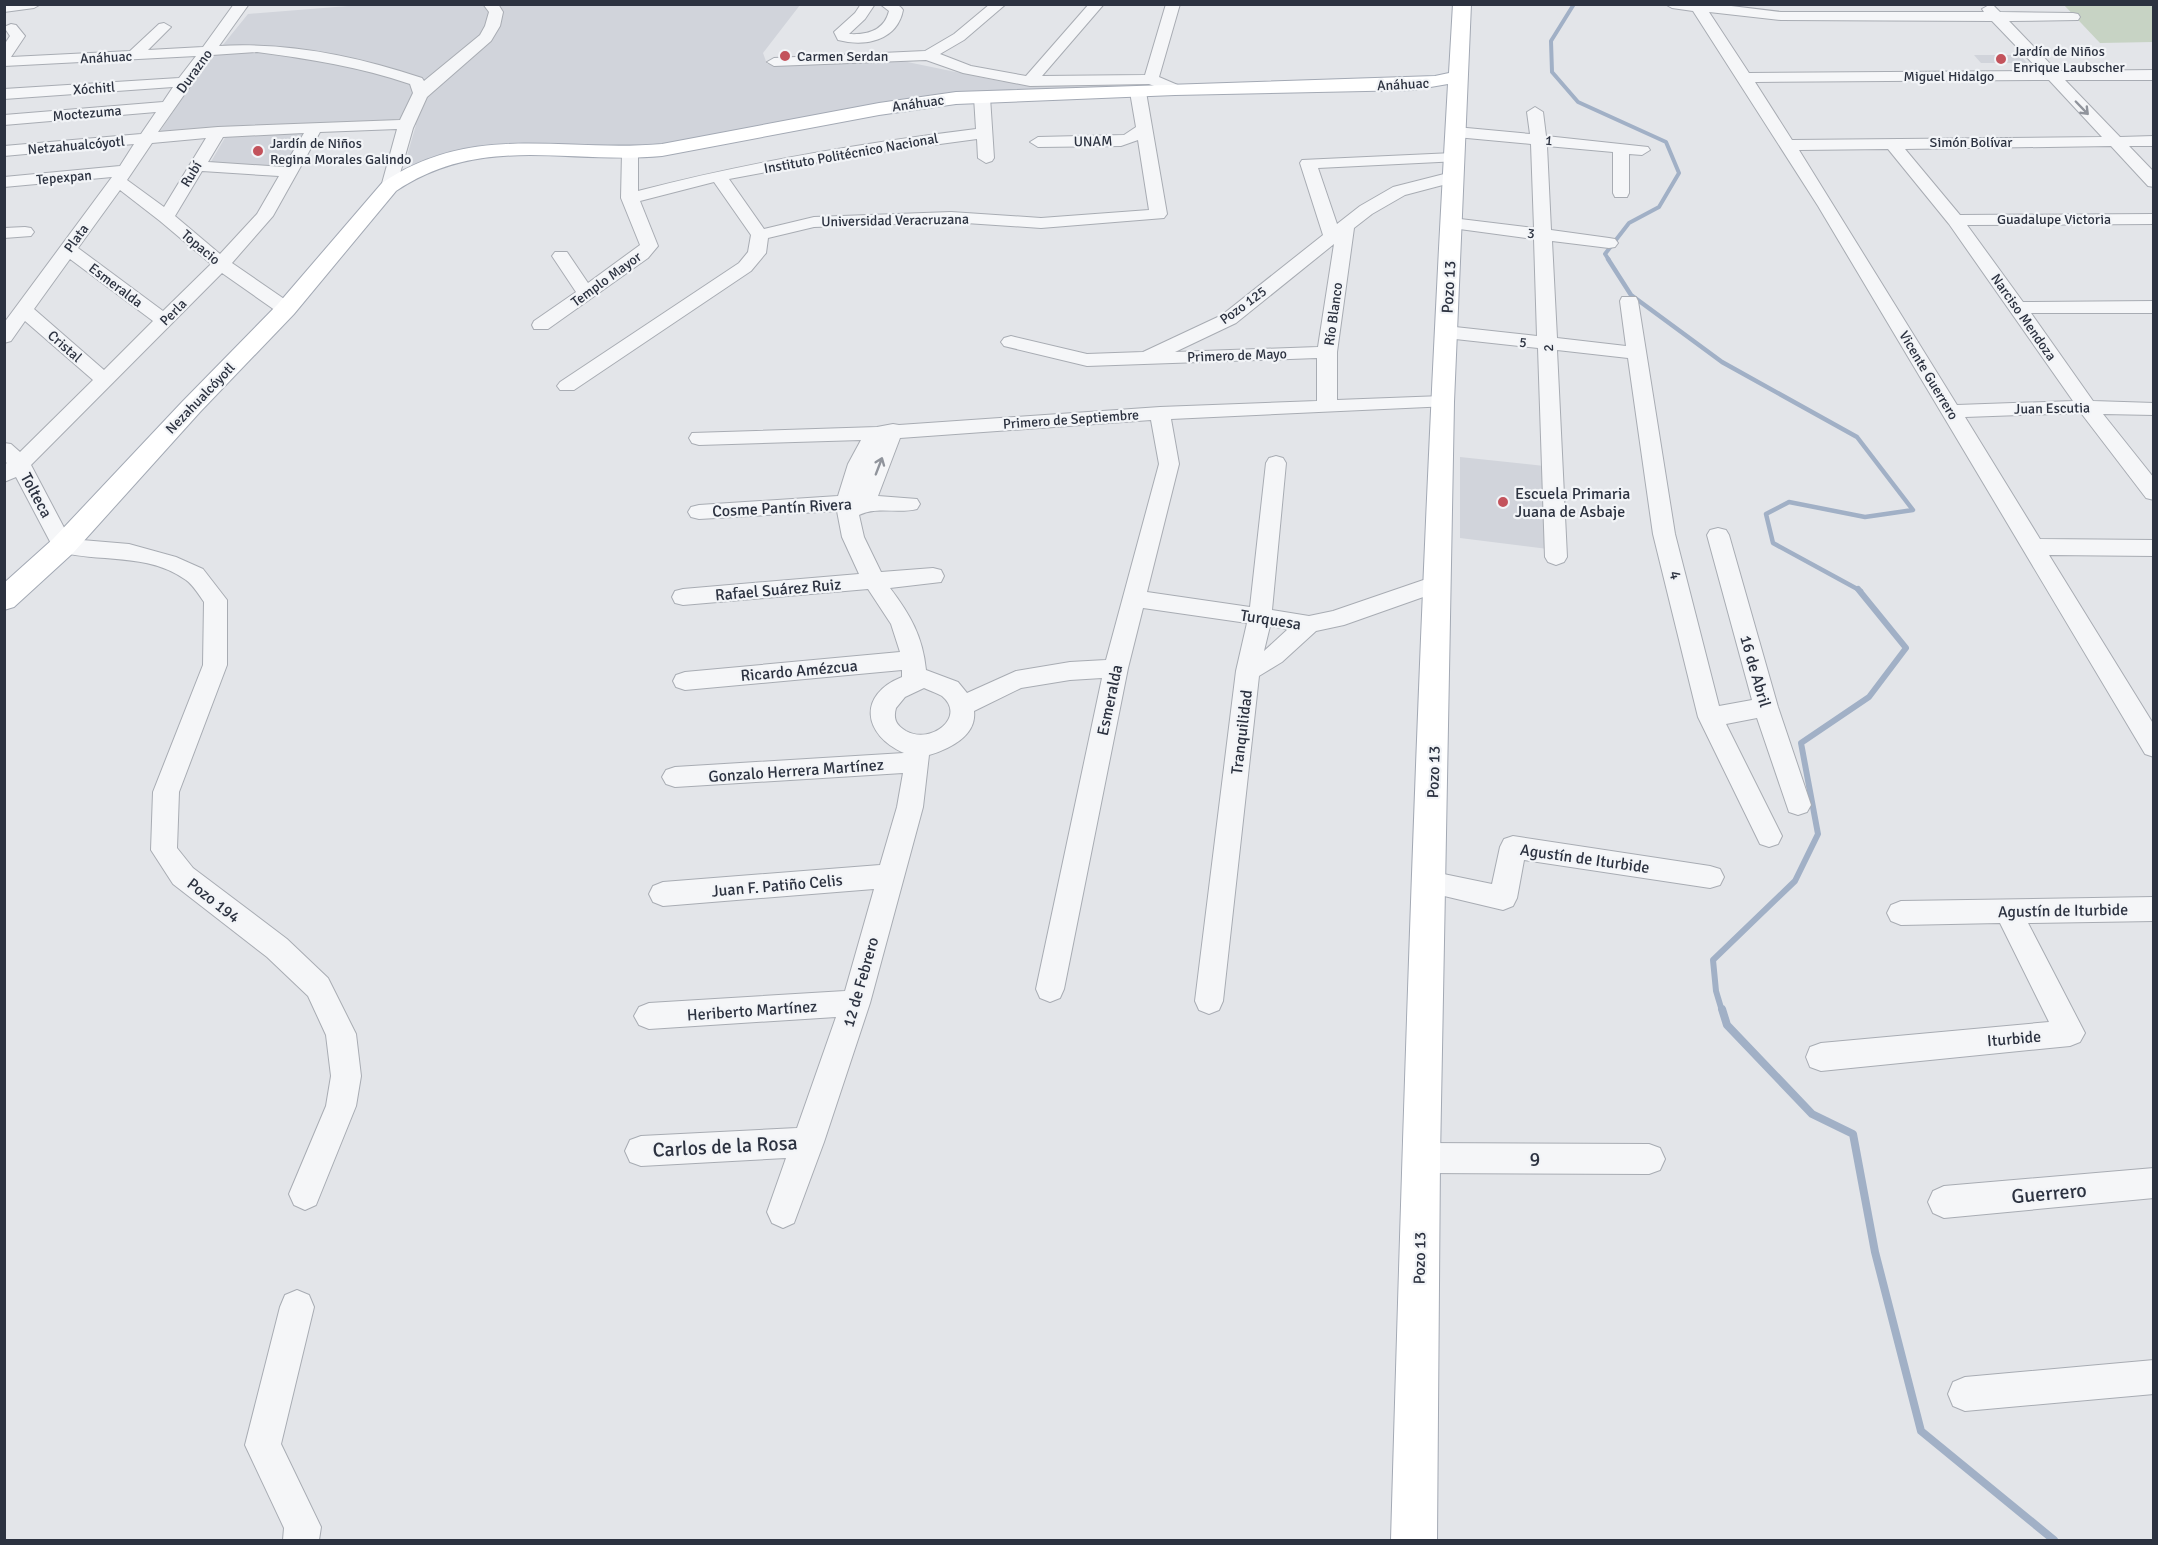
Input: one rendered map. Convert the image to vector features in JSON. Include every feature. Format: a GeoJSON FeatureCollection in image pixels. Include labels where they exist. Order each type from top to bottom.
{"type":"FeatureCollection","features":[{"type":"Feature","properties":{"kind":"main road","name":"Pozo 13"},"geometry":{"type":"LineString","coordinates":[[1414,1540],[1421,1158],[1442,402],[1462,4]]}},
{"type":"Feature","properties":{"kind":"main road","name":"Anáhuac"},"geometry":{"type":"LineString","coordinates":[[389,188],[425,166],[451,157],[482,151],[517,148],[630,153],[698,145],[912,103],[1144,85],[1175,89],[1413,84],[1436,82],[1458,76]]}},
{"type":"Feature","properties":{"kind":"main road","name":"Nezahualcóyotl"},"geometry":{"type":"LineString","coordinates":[[4,600],[63,546],[191,407],[286,309],[389,188]]}},
{"type":"Feature","properties":{"kind":"street"},"geometry":{"type":"LineString","coordinates":[[4,8],[34,4]]}},
{"type":"Feature","properties":{"kind":"street","name":"Durazno"},"geometry":{"type":"LineString","coordinates":[[147,139],[184,82],[242,4]]}},
{"type":"Feature","properties":{"kind":"street"},"geometry":{"type":"LineString","coordinates":[[389,188],[407,124],[421,93],[476,48],[495,24],[496,12],[490,4]]}},
{"type":"Feature","properties":{"kind":"street"},"geometry":{"type":"LineString","coordinates":[[868,4],[860,16],[841,32],[843,37],[854,40],[870,39],[890,26],[896,18],[896,10],[887,4]]}},
{"type":"Feature","properties":{"kind":"street"},"geometry":{"type":"LineString","coordinates":[[928,55],[959,38],[999,4]]}},
{"type":"Feature","properties":{"kind":"street"},"geometry":{"type":"LineString","coordinates":[[1030,81],[1097,4]]}},
{"type":"Feature","properties":{"kind":"street"},"geometry":{"type":"LineString","coordinates":[[774,62],[928,55],[968,70],[1030,81],[1144,85],[1173,4]]}},
{"type":"Feature","properties":{"kind":"street"},"geometry":{"type":"LineString","coordinates":[[1672,4],[1729,8],[1781,16],[1998,10]]}},
{"type":"Feature","properties":{"kind":"street"},"geometry":{"type":"LineString","coordinates":[[1984,4],[2012,17],[2154,163]]}},
{"type":"Feature","properties":{"kind":"street","name":"Vicente Guerrero"},"geometry":{"type":"LineString","coordinates":[[1698,7],[1827,206],[2033,547],[2146,721],[2154,747]]}},
{"type":"Feature","properties":{"kind":"street"},"geometry":{"type":"LineString","coordinates":[[1998,10],[2050,75],[2154,182]]}},
{"type":"Feature","properties":{"kind":"street"},"geometry":{"type":"LineString","coordinates":[[2012,17],[2073,17]]}},
{"type":"Feature","properties":{"kind":"street"},"geometry":{"type":"LineString","coordinates":[[134,56],[164,27]]}},
{"type":"Feature","properties":{"kind":"street"},"geometry":{"type":"LineString","coordinates":[[4,56],[18,38]]}},
{"type":"Feature","properties":{"kind":"street","name":"Anáhuac"},"geometry":{"type":"LineString","coordinates":[[4,62],[257,48],[327,57],[371,66],[417,81],[421,93]]}},
{"type":"Feature","properties":{"kind":"street","name":"Miguel Hidalgo"},"geometry":{"type":"LineString","coordinates":[[1744,78],[2154,75]]}},
{"type":"Feature","properties":{"kind":"street","name":"Xóchitl"},"geometry":{"type":"LineString","coordinates":[[4,94],[184,82]]}},
{"type":"Feature","properties":{"kind":"street","name":"Universidad Veracruzana"},"geometry":{"type":"LineString","coordinates":[[760,235],[814,222],[951,217],[1041,223],[1158,214],[1144,128],[1144,85]]}},
{"type":"Feature","properties":{"kind":"street"},"geometry":{"type":"LineString","coordinates":[[982,97],[986,158]]}},
{"type":"Feature","properties":{"kind":"street","name":"Moctezuma"},"geometry":{"type":"LineString","coordinates":[[4,120],[170,106]]}},
{"type":"Feature","properties":{"kind":"street","name":"2"},"geometry":{"type":"LineString","coordinates":[[1535,112],[1539,140],[1556,557]]}},
{"type":"Feature","properties":{"kind":"street","name":"Netzahualcóyotl"},"geometry":{"type":"LineString","coordinates":[[4,151],[218,132],[407,124]]}},
{"type":"Feature","properties":{"kind":"street","name":"Perla"},"geometry":{"type":"LineString","coordinates":[[12,470],[105,381],[221,264],[264,216],[315,128]]}},
{"type":"Feature","properties":{"kind":"street","name":"UNAM"},"geometry":{"type":"LineString","coordinates":[[1038,142],[1121,141],[1130,138],[1144,128]]}},
{"type":"Feature","properties":{"kind":"street","name":"Rubí"},"geometry":{"type":"LineString","coordinates":[[166,217],[218,132]]}},
{"type":"Feature","properties":{"kind":"street","name":"Instituto Politécnico Nacional"},"geometry":{"type":"LineString","coordinates":[[630,198],[719,177],[902,142],[984,133]]}},
{"type":"Feature","properties":{"kind":"street","name":"Plata"},"geometry":{"type":"LineString","coordinates":[[4,337],[25,311],[147,139]]}},
{"type":"Feature","properties":{"kind":"street","name":"1"},"geometry":{"type":"LineString","coordinates":[[1454,156],[1539,140],[1642,150]]}},
{"type":"Feature","properties":{"kind":"street","name":"Simón Bolívar"},"geometry":{"type":"LineString","coordinates":[[1788,145],[2154,141]]}},
{"type":"Feature","properties":{"kind":"street","name":"Narciso Mendoza"},"geometry":{"type":"LineString","coordinates":[[1892,143],[1955,220],[2087,407],[2154,493]]}},
{"type":"Feature","properties":{"kind":"street"},"geometry":{"type":"LineString","coordinates":[[1621,147],[1621,193]]}},
{"type":"Feature","properties":{"kind":"street","name":"Templo Mayor"},"geometry":{"type":"LineString","coordinates":[[541,325],[642,254],[649,246],[630,198],[630,153]]}},
{"type":"Feature","properties":{"kind":"street"},"geometry":{"type":"LineString","coordinates":[[1399,191],[1390,162],[1454,156]]}},
{"type":"Feature","properties":{"kind":"street","name":"Pozo 125"},"geometry":{"type":"LineString","coordinates":[[1011,342],[1087,360],[1146,358],[1229,319],[1339,229],[1454,156]]}},
{"type":"Feature","properties":{"kind":"street","name":"Río Blanco"},"geometry":{"type":"LineString","coordinates":[[1327,405],[1327,352],[1339,229],[1308,163],[1390,162]]}},
{"type":"Feature","properties":{"kind":"street"},"geometry":{"type":"LineString","coordinates":[[196,165],[290,172]]}},
{"type":"Feature","properties":{"kind":"street","name":"Tepexpan"},"geometry":{"type":"LineString","coordinates":[[4,182],[121,176]]}},
{"type":"Feature","properties":{"kind":"street","name":"Topacio"},"geometry":{"type":"LineString","coordinates":[[121,176],[221,264],[286,309]]}},
{"type":"Feature","properties":{"kind":"street"},"geometry":{"type":"LineString","coordinates":[[567,386],[745,267],[757,253],[760,235],[719,177]]}},
{"type":"Feature","properties":{"kind":"street","name":"Guadalupe Victoria"},"geometry":{"type":"LineString","coordinates":[[1955,220],[2154,219]]}},
{"type":"Feature","properties":{"kind":"street","name":"3"},"geometry":{"type":"LineString","coordinates":[[1452,223],[1609,243]]}},
{"type":"Feature","properties":{"kind":"street"},"geometry":{"type":"LineString","coordinates":[[4,233],[25,232]]}},
{"type":"Feature","properties":{"kind":"street","name":"Esmeralda"},"geometry":{"type":"LineString","coordinates":[[68,249],[164,321]]}},
{"type":"Feature","properties":{"kind":"street"},"geometry":{"type":"LineString","coordinates":[[561,256],[586,293]]}},
{"type":"Feature","properties":{"kind":"street","name":"4"},"geometry":{"type":"LineString","coordinates":[[1629,301],[1664,534],[1710,717],[1769,836]]}},
{"type":"Feature","properties":{"kind":"street"},"geometry":{"type":"LineString","coordinates":[[2018,308],[2154,307]]}},
{"type":"Feature","properties":{"kind":"street","name":"Cristal"},"geometry":{"type":"LineString","coordinates":[[25,311],[105,381]]}},
{"type":"Feature","properties":{"kind":"street","name":"5"},"geometry":{"type":"LineString","coordinates":[[1446,332],[1637,353]]}},
{"type":"Feature","properties":{"kind":"street","name":"Primero de Mayo"},"geometry":{"type":"LineString","coordinates":[[1146,358],[1327,352]]}},
{"type":"Feature","properties":{"kind":"street","name":"Primero de Septiembre"},"geometry":{"type":"LineString","coordinates":[[699,438],[885,431],[1327,405],[1442,402]]}},
{"type":"Feature","properties":{"kind":"street","name":"Juan Escutia"},"geometry":{"type":"LineString","coordinates":[[1951,411],[2087,407],[2154,409]]}},
{"type":"Feature","properties":{"kind":"street","name":"Esmeralda"},"geometry":{"type":"LineString","coordinates":[[1050,989],[1116,668],[1169,464],[1160,414]]}},
{"type":"Feature","properties":{"kind":"street"},"geometry":{"type":"LineString","coordinates":[[885,431],[853,506],[855,544],[874,581],[905,629],[914,670],[926,679],[944,683],[957,693],[964,705],[963,721],[953,735],[916,755],[887,730],[882,716],[886,701],[914,670]]}},
{"type":"Feature","properties":{"kind":"street","name":"Tolteca"},"geometry":{"type":"LineString","coordinates":[[4,449],[12,470],[63,546]]}},
{"type":"Feature","properties":{"kind":"street","name":"Tranquilidad"},"geometry":{"type":"LineString","coordinates":[[1209,1000],[1248,671],[1260,617],[1275,464]]}},
{"type":"Feature","properties":{"kind":"street","name":"Cosme Pantín Rivera"},"geometry":{"type":"LineString","coordinates":[[699,512],[909,504]]}},
{"type":"Feature","properties":{"kind":"street","name":"16 de Abril"},"geometry":{"type":"LineString","coordinates":[[1718,535],[1766,707],[1798,805]]}},
{"type":"Feature","properties":{"kind":"street","name":"Pozo 194"},"geometry":{"type":"LineString","coordinates":[[63,546],[129,552],[168,562],[195,575],[216,600],[215,665],[166,792],[164,850],[183,876],[277,948],[318,987],[341,1034],[346,1076],[341,1106],[305,1194]]}},
{"type":"Feature","properties":{"kind":"street"},"geometry":{"type":"LineString","coordinates":[[2033,547],[2154,548]]}},
{"type":"Feature","properties":{"kind":"street","name":"Rafael Suárez Ruiz"},"geometry":{"type":"LineString","coordinates":[[683,597],[933,576]]}},
{"type":"Feature","properties":{"kind":"street","name":"Turquesa"},"geometry":{"type":"LineString","coordinates":[[1134,598],[1310,624],[1336,619],[1438,583]]}},
{"type":"Feature","properties":{"kind":"street"},"geometry":{"type":"LineString","coordinates":[[1248,671],[1274,656],[1310,624]]}},
{"type":"Feature","properties":{"kind":"street"},"geometry":{"type":"LineString","coordinates":[[964,705],[1016,680],[1070,671],[1116,668]]}},
{"type":"Feature","properties":{"kind":"street","name":"Ricardo Amézcua"},"geometry":{"type":"LineString","coordinates":[[685,681],[914,670]]}},
{"type":"Feature","properties":{"kind":"street"},"geometry":{"type":"LineString","coordinates":[[1710,717],[1766,707]]}},
{"type":"Feature","properties":{"kind":"street","name":"Gonzalo Herrera Martínez"},"geometry":{"type":"LineString","coordinates":[[675,777],[916,755]]}},
{"type":"Feature","properties":{"kind":"street","name":"12 de Febrero"},"geometry":{"type":"LineString","coordinates":[[783,1212],[856,1003],[910,807],[916,755]]}},
{"type":"Feature","properties":{"kind":"street","name":"Agustín de Iturbide"},"geometry":{"type":"LineString","coordinates":[[1430,882],[1503,898],[1513,847],[1710,877]]}},
{"type":"Feature","properties":{"kind":"street","name":"Juan F. Patiño Celis"},"geometry":{"type":"LineString","coordinates":[[663,894],[890,876]]}},
{"type":"Feature","properties":{"kind":"street","name":"Agustín de Iturbide"},"geometry":{"type":"LineString","coordinates":[[1900,913],[2154,909]]}},
{"type":"Feature","properties":{"kind":"street","name":"Iturbide"},"geometry":{"type":"LineString","coordinates":[[1821,1057],[2070,1033],[2008,911]]}},
{"type":"Feature","properties":{"kind":"street","name":"Heriberto Martínez"},"geometry":{"type":"LineString","coordinates":[[649,1016],[856,1003]]}},
{"type":"Feature","properties":{"kind":"street","name":"Carlos de la Rosa"},"geometry":{"type":"LineString","coordinates":[[641,1151],[809,1142]]}},
{"type":"Feature","properties":{"kind":"street","name":"9"},"geometry":{"type":"LineString","coordinates":[[1421,1158],[1649,1159]]}},
{"type":"Feature","properties":{"kind":"street","name":"Guerrero"},"geometry":{"type":"LineString","coordinates":[[1944,1202],[2154,1183]]}},
{"type":"Feature","properties":{"kind":"street"},"geometry":{"type":"LineString","coordinates":[[297,1307],[263,1445],[303,1527],[301,1540]]}},
{"type":"Feature","properties":{"kind":"street"},"geometry":{"type":"LineString","coordinates":[[1965,1394],[2154,1377]]}},
{"type":"Feature","properties":{"kind":"shaded area"},"geometry":{"type":"Polygon","coordinates":[[[361,5],[800,5],[763,53],[767,64],[888,58],[1004,82],[1133,83],[1148,89],[927,97],[881,102],[670,145],[629,149],[480,146],[443,154],[410,166],[404,166],[416,125],[159,133],[192,83],[248,14],[361,5]]]}},
{"type":"Feature","properties":{"kind":"shaded area","name":"Jardín de Niños Enrique Laubscher"},"geometry":{"type":"Polygon","coordinates":[[[1974,55],[2020,55],[2027,63],[1981,63],[1974,55]]]}},
{"type":"Feature","properties":{"kind":"shaded area","name":"Jardín de Niños Regina Morales Galindo"},"geometry":{"type":"Polygon","coordinates":[[[310,133],[286,170],[209,165],[226,136],[310,133]]]}},
{"type":"Feature","properties":{"kind":"shaded area","name":"Escuela Primaria Juana de Asbaje"},"geometry":{"type":"Polygon","coordinates":[[[1460,457],[1544,466],[1548,549],[1460,538],[1460,457]]]}},
{"type":"Feature","properties":{"kind":"green space"},"geometry":{"type":"Polygon","coordinates":[[[2064,5],[2153,5],[2153,42],[2100,43],[2064,5]]]}},
{"type":"Feature","properties":{"kind":"waterway"},"geometry":{"type":"LineString","coordinates":[[1574,4],[1551,41],[1552,72],[1578,102],[1666,142],[1679,173],[1659,207],[1629,223],[1605,254],[1609,260]]}},
{"type":"Feature","properties":{"kind":"waterway"},"geometry":{"type":"LineString","coordinates":[[1608,259],[1631,295],[1722,362],[1857,437],[1913,510],[1865,517],[1789,502],[1766,514],[1773,543],[1859,590]]}},
{"type":"Feature","properties":{"kind":"waterway"},"geometry":{"type":"LineString","coordinates":[[1722,1011],[1716,991],[1713,960],[1795,881],[1818,834],[1801,743],[1869,697],[1906,648],[1859,590]]}},
{"type":"Feature","properties":{"kind":"waterway"},"geometry":{"type":"LineString","coordinates":[[1722,1009],[1727,1025],[1812,1114],[1853,1134],[1875,1252],[1921,1431],[2054,1540]]}},
{"type":"Feature","properties":{"kind":"place","name":"Carmen Serdan"},"geometry":{"type":"Point","coordinates":[785,56]}},
{"type":"Feature","properties":{"kind":"place","name":"Jardín de Niños Enrique Laubscher"},"geometry":{"type":"Point","coordinates":[2001,59]}},
{"type":"Feature","properties":{"kind":"place","name":"Jardín de Niños Regina Morales Galindo"},"geometry":{"type":"Point","coordinates":[258,151]}},
{"type":"Feature","properties":{"kind":"place","name":"Escuela Primaria Juana de Asbaje"},"geometry":{"type":"Point","coordinates":[1503,502]}}]}
